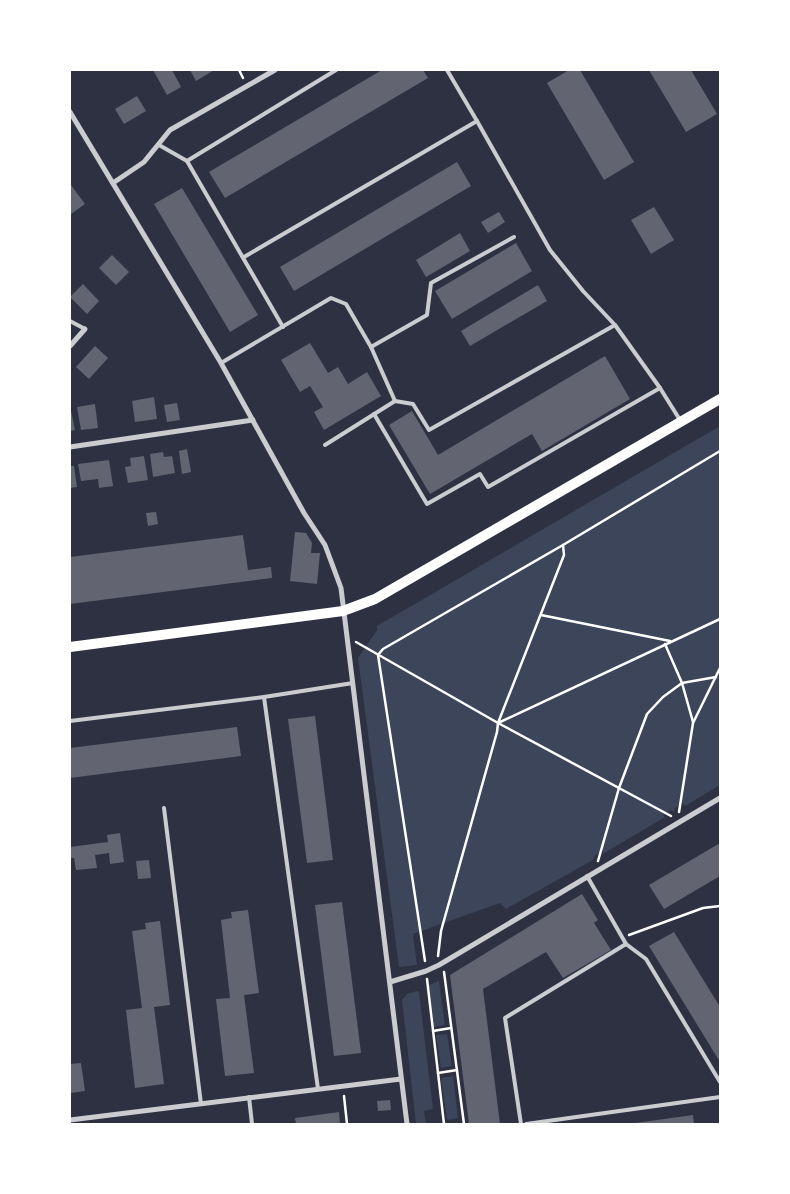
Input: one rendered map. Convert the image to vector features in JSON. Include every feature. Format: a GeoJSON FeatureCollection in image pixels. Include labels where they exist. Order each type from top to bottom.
{"type":"FeatureCollection","features":[{"type":"Feature","properties":{"kind":"main road"},"geometry":{"type":"LineString","coordinates":[[70,647],[343,612],[375,599],[720,399]]}},
{"type":"Feature","properties":{"kind":"street"},"geometry":{"type":"LineString","coordinates":[[113,182],[144,162],[170,130],[275,70]]}},
{"type":"Feature","properties":{"kind":"street"},"geometry":{"type":"LineString","coordinates":[[70,112],[221,363],[304,513],[324,545],[340,588],[407,1124]]}},
{"type":"Feature","properties":{"kind":"street"},"geometry":{"type":"LineString","coordinates":[[70,346],[85,329]]}},
{"type":"Feature","properties":{"kind":"street"},"geometry":{"type":"LineString","coordinates":[[70,446],[253,420]]}},
{"type":"Feature","properties":{"kind":"street"},"geometry":{"type":"LineString","coordinates":[[390,982],[426,971],[720,798]]}},
{"type":"Feature","properties":{"kind":"street"},"geometry":{"type":"LineString","coordinates":[[70,1120],[401,1078]]}},
{"type":"Feature","properties":{"kind":"lane"},"geometry":{"type":"LineString","coordinates":[[187,161],[336,70]]}},
{"type":"Feature","properties":{"kind":"lane"},"geometry":{"type":"LineString","coordinates":[[447,70],[550,250],[583,291],[615,325],[660,388],[681,422]]}},
{"type":"Feature","properties":{"kind":"lane"},"geometry":{"type":"LineString","coordinates":[[244,257],[477,121]]}},
{"type":"Feature","properties":{"kind":"lane"},"geometry":{"type":"LineString","coordinates":[[158,146],[187,161],[283,327]]}},
{"type":"Feature","properties":{"kind":"lane"},"geometry":{"type":"LineString","coordinates":[[371,348],[427,315],[431,282],[514,237]]}},
{"type":"Feature","properties":{"kind":"lane"},"geometry":{"type":"LineString","coordinates":[[221,363],[331,298],[346,304],[371,348],[395,401]]}},
{"type":"Feature","properties":{"kind":"lane"},"geometry":{"type":"LineString","coordinates":[[70,321],[85,329]]}},
{"type":"Feature","properties":{"kind":"lane"},"geometry":{"type":"LineString","coordinates":[[325,445],[395,401],[413,404],[429,430],[615,325]]}},
{"type":"Feature","properties":{"kind":"lane"},"geometry":{"type":"LineString","coordinates":[[374,414],[427,504],[480,474],[488,487],[660,388]]}},
{"type":"Feature","properties":{"kind":"lane"},"geometry":{"type":"LineString","coordinates":[[70,721],[264,697],[353,683]]}},
{"type":"Feature","properties":{"kind":"lane"},"geometry":{"type":"LineString","coordinates":[[264,697],[318,1089]]}},
{"type":"Feature","properties":{"kind":"lane"},"geometry":{"type":"LineString","coordinates":[[164,808],[201,1104]]}},
{"type":"Feature","properties":{"kind":"lane"},"geometry":{"type":"LineString","coordinates":[[587,876],[626,944],[646,959],[720,1082]]}},
{"type":"Feature","properties":{"kind":"lane"},"geometry":{"type":"LineString","coordinates":[[521,1124],[505,1018],[626,944]]}},
{"type":"Feature","properties":{"kind":"lane"},"geometry":{"type":"LineString","coordinates":[[249,1097],[252,1124]]}},
{"type":"Feature","properties":{"kind":"lane"},"geometry":{"type":"LineString","coordinates":[[526,1124],[720,1097]]}},
{"type":"Feature","properties":{"kind":"path"},"geometry":{"type":"LineString","coordinates":[[444,1124],[426,971],[378,655],[383,649],[563,545],[720,451]]}},
{"type":"Feature","properties":{"kind":"path"},"geometry":{"type":"LineString","coordinates":[[438,956],[441,931],[498,723],[564,556],[563,545]]}},
{"type":"Feature","properties":{"kind":"path"},"geometry":{"type":"LineString","coordinates":[[541,615],[671,641]]}},
{"type":"Feature","properties":{"kind":"path"},"geometry":{"type":"LineString","coordinates":[[498,723],[720,619]]}},
{"type":"Feature","properties":{"kind":"path"},"geometry":{"type":"LineString","coordinates":[[346,637],[498,723],[672,816]]}},
{"type":"Feature","properties":{"kind":"path"},"geometry":{"type":"LineString","coordinates":[[665,644],[682,683],[693,723]]}},
{"type":"Feature","properties":{"kind":"path"},"geometry":{"type":"LineString","coordinates":[[679,812],[693,723],[720,668]]}},
{"type":"Feature","properties":{"kind":"path"},"geometry":{"type":"LineString","coordinates":[[594,872],[619,788],[647,714],[663,697],[682,683],[716,677]]}},
{"type":"Feature","properties":{"kind":"path"},"geometry":{"type":"LineString","coordinates":[[623,938],[702,908],[720,906]]}},
{"type":"Feature","properties":{"kind":"path"},"geometry":{"type":"LineString","coordinates":[[444,972],[464,1124]]}},
{"type":"Feature","properties":{"kind":"path"},"geometry":{"type":"LineString","coordinates":[[433,1031],[451,1028]]}},
{"type":"Feature","properties":{"kind":"path"},"geometry":{"type":"LineString","coordinates":[[438,1073],[457,1070]]}},
{"type":"Feature","properties":{"kind":"path"},"geometry":{"type":"LineString","coordinates":[[342,1086],[347,1124]]}},
{"type":"Feature","properties":{"kind":"shaded area"},"geometry":{"type":"Polygon","coordinates":[[[720,426],[720,785],[685,806],[683,803],[675,808],[674,812],[671,810],[663,815],[665,817],[603,854],[603,851],[594,856],[593,860],[506,909],[500,903],[413,934],[417,965],[399,967],[358,658],[377,630],[377,626],[720,426]]]}},
{"type":"Feature","properties":{"kind":"shaded area"},"geometry":{"type":"Polygon","coordinates":[[[439,981],[445,1025],[434,1027],[429,985],[439,981]]]}},
{"type":"Feature","properties":{"kind":"shaded area"},"geometry":{"type":"Polygon","coordinates":[[[419,992],[433,1109],[424,1111],[426,1124],[416,1124],[402,1000],[407,994],[419,992]]]}},
{"type":"Feature","properties":{"kind":"shaded area"},"geometry":{"type":"Polygon","coordinates":[[[447,1034],[452,1066],[441,1068],[436,1035],[447,1034]]]}},
{"type":"Feature","properties":{"kind":"shaded area"},"geometry":{"type":"Polygon","coordinates":[[[453,1076],[458,1118],[447,1120],[441,1078],[453,1076]]]}},
{"type":"Feature","properties":{"kind":"building"},"geometry":{"type":"Polygon","coordinates":[[[153,70],[172,70],[181,87],[167,95],[153,70]]]}},
{"type":"Feature","properties":{"kind":"building"},"geometry":{"type":"Polygon","coordinates":[[[190,70],[214,70],[196,81],[190,70]]]}},
{"type":"Feature","properties":{"kind":"building"},"geometry":{"type":"Polygon","coordinates":[[[382,70],[423,70],[428,78],[225,198],[209,172],[382,70]]]}},
{"type":"Feature","properties":{"kind":"building"},"geometry":{"type":"Polygon","coordinates":[[[569,70],[580,70],[634,162],[604,180],[547,83],[569,70]]]}},
{"type":"Feature","properties":{"kind":"building"},"geometry":{"type":"Polygon","coordinates":[[[649,70],[691,70],[717,114],[686,132],[649,70]]]}},
{"type":"Feature","properties":{"kind":"building"},"geometry":{"type":"Polygon","coordinates":[[[137,96],[146,111],[124,124],[115,109],[137,96]]]}},
{"type":"Feature","properties":{"kind":"building"},"geometry":{"type":"Polygon","coordinates":[[[457,162],[471,186],[294,291],[280,267],[457,162]]]}},
{"type":"Feature","properties":{"kind":"building"},"geometry":{"type":"Polygon","coordinates":[[[70,186],[85,204],[71,214],[70,186]]]}},
{"type":"Feature","properties":{"kind":"building"},"geometry":{"type":"Polygon","coordinates":[[[182,188],[258,315],[230,332],[154,204],[182,188]]]}},
{"type":"Feature","properties":{"kind":"building"},"geometry":{"type":"Polygon","coordinates":[[[654,207],[674,240],[651,254],[631,220],[654,207]]]}},
{"type":"Feature","properties":{"kind":"building"},"geometry":{"type":"Polygon","coordinates":[[[499,212],[505,222],[488,233],[481,222],[499,212]]]}},
{"type":"Feature","properties":{"kind":"building"},"geometry":{"type":"Polygon","coordinates":[[[460,233],[470,251],[426,277],[416,260],[460,233]]]}},
{"type":"Feature","properties":{"kind":"building"},"geometry":{"type":"Polygon","coordinates":[[[516,243],[532,271],[452,319],[435,291],[516,243]]]}},
{"type":"Feature","properties":{"kind":"building"},"geometry":{"type":"Polygon","coordinates":[[[112,255],[129,272],[116,285],[99,268],[112,255]]]}},
{"type":"Feature","properties":{"kind":"building"},"geometry":{"type":"Polygon","coordinates":[[[83,284],[99,301],[87,314],[70,297],[83,284]]]}},
{"type":"Feature","properties":{"kind":"building"},"geometry":{"type":"Polygon","coordinates":[[[538,285],[547,301],[470,346],[461,331],[538,285]]]}},
{"type":"Feature","properties":{"kind":"building"},"geometry":{"type":"Polygon","coordinates":[[[310,343],[328,373],[338,367],[348,384],[367,372],[381,396],[324,430],[314,412],[323,407],[310,386],[300,392],[281,360],[310,343]]]}},
{"type":"Feature","properties":{"kind":"building"},"geometry":{"type":"Polygon","coordinates":[[[95,346],[108,358],[89,379],[76,367],[95,346]]]}},
{"type":"Feature","properties":{"kind":"building"},"geometry":{"type":"Polygon","coordinates":[[[605,356],[630,399],[542,451],[532,434],[430,494],[389,425],[412,411],[438,455],[605,356]]]}},
{"type":"Feature","properties":{"kind":"building"},"geometry":{"type":"Polygon","coordinates":[[[154,397],[157,419],[135,422],[132,401],[154,397]]]}},
{"type":"Feature","properties":{"kind":"building"},"geometry":{"type":"Polygon","coordinates":[[[177,403],[180,420],[167,422],[164,405],[177,403]]]}},
{"type":"Feature","properties":{"kind":"building"},"geometry":{"type":"Polygon","coordinates":[[[95,404],[98,428],[81,430],[77,407],[95,404]]]}},
{"type":"Feature","properties":{"kind":"building"},"geometry":{"type":"Polygon","coordinates":[[[70,406],[75,430],[70,431],[70,406]]]}},
{"type":"Feature","properties":{"kind":"building"},"geometry":{"type":"Polygon","coordinates":[[[187,449],[191,472],[182,474],[179,451],[187,449]]]}},
{"type":"Feature","properties":{"kind":"building"},"geometry":{"type":"Polygon","coordinates":[[[163,452],[164,457],[172,456],[175,473],[153,477],[150,454],[163,452]]]}},
{"type":"Feature","properties":{"kind":"building"},"geometry":{"type":"Polygon","coordinates":[[[144,456],[148,480],[128,483],[125,467],[131,466],[130,458],[144,456]]]}},
{"type":"Feature","properties":{"kind":"building"},"geometry":{"type":"Polygon","coordinates":[[[109,460],[113,486],[99,488],[98,479],[81,481],[78,464],[109,460]]]}},
{"type":"Feature","properties":{"kind":"building"},"geometry":{"type":"Polygon","coordinates":[[[70,466],[74,466],[77,487],[70,488],[70,466]]]}},
{"type":"Feature","properties":{"kind":"building"},"geometry":{"type":"Polygon","coordinates":[[[156,512],[158,524],[148,526],[146,513],[156,512]]]}},
{"type":"Feature","properties":{"kind":"building"},"geometry":{"type":"Polygon","coordinates":[[[295,532],[306,533],[312,543],[311,553],[320,553],[317,584],[290,581],[295,532]]]}},
{"type":"Feature","properties":{"kind":"building"},"geometry":{"type":"Polygon","coordinates":[[[243,535],[248,570],[271,567],[272,578],[70,604],[70,557],[243,535]]]}},
{"type":"Feature","properties":{"kind":"building"},"geometry":{"type":"Polygon","coordinates":[[[315,716],[333,860],[307,863],[288,719],[315,716]]]}},
{"type":"Feature","properties":{"kind":"building"},"geometry":{"type":"Polygon","coordinates":[[[237,727],[241,756],[70,778],[70,748],[237,727]]]}},
{"type":"Feature","properties":{"kind":"building"},"geometry":{"type":"Polygon","coordinates":[[[120,833],[124,862],[110,864],[109,853],[95,855],[97,868],[76,870],[74,858],[70,858],[70,847],[108,842],[107,835],[120,833]]]}},
{"type":"Feature","properties":{"kind":"building"},"geometry":{"type":"Polygon","coordinates":[[[720,843],[720,876],[664,909],[649,885],[720,843]]]}},
{"type":"Feature","properties":{"kind":"building"},"geometry":{"type":"Polygon","coordinates":[[[149,860],[151,878],[138,879],[136,861],[149,860]]]}},
{"type":"Feature","properties":{"kind":"building"},"geometry":{"type":"Polygon","coordinates":[[[582,894],[598,920],[594,923],[611,950],[563,978],[546,952],[483,989],[500,1124],[469,1124],[450,975],[582,894]]]}},
{"type":"Feature","properties":{"kind":"building"},"geometry":{"type":"Polygon","coordinates":[[[342,902],[361,1053],[334,1056],[315,905],[342,902]]]}},
{"type":"Feature","properties":{"kind":"building"},"geometry":{"type":"Polygon","coordinates":[[[248,910],[259,993],[244,995],[254,1073],[225,1076],[216,999],[230,998],[221,920],[232,918],[231,912],[248,910]]]}},
{"type":"Feature","properties":{"kind":"building"},"geometry":{"type":"Polygon","coordinates":[[[160,921],[170,1005],[154,1007],[164,1084],[135,1088],[126,1010],[142,1008],[132,931],[146,929],[145,923],[160,921]]]}},
{"type":"Feature","properties":{"kind":"building"},"geometry":{"type":"Polygon","coordinates":[[[674,932],[720,1007],[720,1062],[649,946],[674,932]]]}},
{"type":"Feature","properties":{"kind":"building"},"geometry":{"type":"Polygon","coordinates":[[[81,1063],[85,1091],[71,1093],[70,1064],[81,1063]]]}},
{"type":"Feature","properties":{"kind":"building"},"geometry":{"type":"Polygon","coordinates":[[[390,1100],[391,1110],[378,1111],[377,1101],[390,1100]]]}},
{"type":"Feature","properties":{"kind":"building"},"geometry":{"type":"Polygon","coordinates":[[[339,1112],[340,1124],[296,1124],[295,1118],[339,1112]]]}},
{"type":"Feature","properties":{"kind":"building"},"geometry":{"type":"Polygon","coordinates":[[[693,1115],[694,1124],[635,1124],[635,1123],[693,1115]]]}}]}
